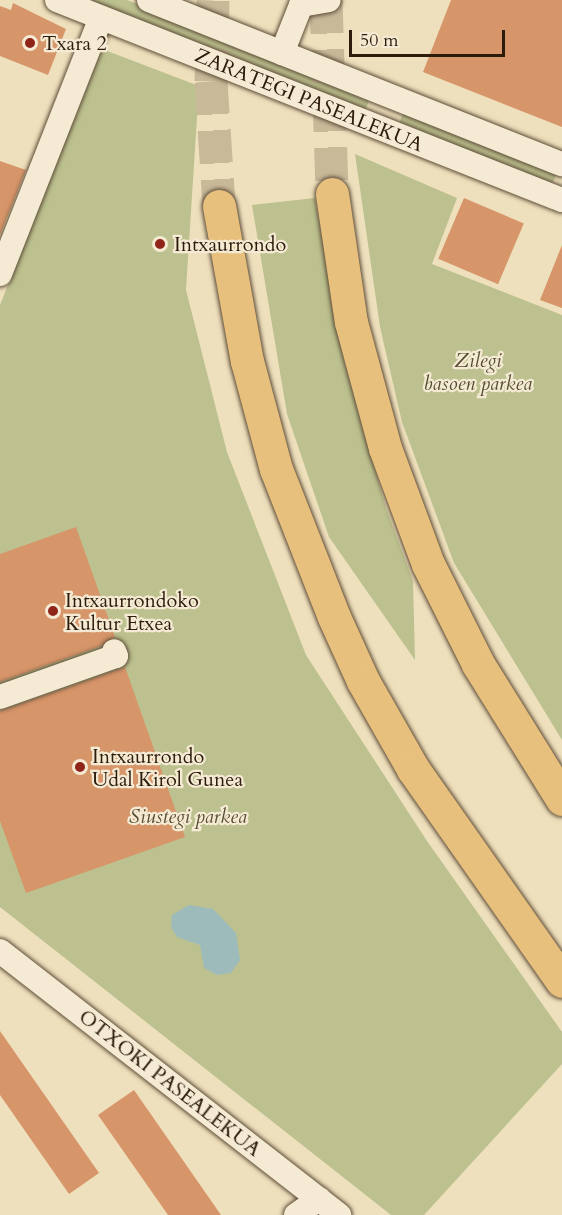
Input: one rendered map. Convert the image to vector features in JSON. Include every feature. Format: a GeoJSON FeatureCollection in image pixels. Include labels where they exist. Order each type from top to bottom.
{"type":"FeatureCollection","features":[{"type":"Feature","properties":{"kind":"highway"},"geometry":{"type":"LineString","coordinates":[[332,194],[351,322],[385,447],[428,564],[478,664],[562,799]]}},
{"type":"Feature","properties":{"kind":"highway"},"geometry":{"type":"LineString","coordinates":[[219,206],[247,361],[276,469],[334,617],[363,681],[413,769],[562,981]]}},
{"type":"Feature","properties":{"kind":"street","name":"ZARATEGI PASEALEKUA"},"geometry":{"type":"LineString","coordinates":[[57,0],[562,200]]}},
{"type":"Feature","properties":{"kind":"street","name":"ZARATEGI PASEALEKUA"},"geometry":{"type":"LineString","coordinates":[[149,0],[562,164]]}},
{"type":"Feature","properties":{"kind":"street"},"geometry":{"type":"LineString","coordinates":[[282,53],[301,5],[329,0]]}},
{"type":"Feature","properties":{"kind":"street"},"geometry":{"type":"LineString","coordinates":[[0,274],[101,18]]}},
{"type":"Feature","properties":{"kind":"street"},"geometry":{"type":"LineString","coordinates":[[0,696],[116,656],[114,651]]}},
{"type":"Feature","properties":{"kind":"street","name":"OTXOKI PASEALEKUA"},"geometry":{"type":"LineString","coordinates":[[0,951],[339,1215]]}},
{"type":"Feature","properties":{"kind":"street"},"geometry":{"type":"LineString","coordinates":[[296,1215],[319,1199]]}},
{"type":"Feature","properties":{"kind":"green space"},"geometry":{"type":"Polygon","coordinates":[[[84,0],[127,0],[370,98],[365,111],[84,0]]]}},
{"type":"Feature","properties":{"kind":"green space","name":"Siustegi parkea"},"geometry":{"type":"Polygon","coordinates":[[[102,49],[199,86],[186,290],[227,452],[306,655],[427,841],[562,1032],[562,1064],[424,1215],[391,1215],[0,907],[0,305],[102,49]]]}},
{"type":"Feature","properties":{"kind":"green space"},"geometry":{"type":"Polygon","coordinates":[[[404,111],[557,173],[551,187],[398,125],[404,111]]]}},
{"type":"Feature","properties":{"kind":"green space","name":"Zilegi basoen parkea"},"geometry":{"type":"Polygon","coordinates":[[[355,154],[457,198],[432,264],[562,315],[562,740],[454,563],[402,422],[380,327],[355,154]]]}},
{"type":"Feature","properties":{"kind":"green space"},"geometry":{"type":"Polygon","coordinates":[[[315,198],[344,361],[386,508],[413,581],[415,660],[329,537],[287,414],[252,205],[315,198]]]}},
{"type":"Feature","properties":{"kind":"water"},"geometry":{"type":"Polygon","coordinates":[[[189,905],[213,909],[236,933],[240,960],[231,973],[217,975],[204,968],[200,945],[177,937],[171,927],[172,915],[189,905]]]}},
{"type":"Feature","properties":{"kind":"building"},"geometry":{"type":"Polygon","coordinates":[[[451,0],[562,0],[562,127],[423,72],[451,0]]]}},
{"type":"Feature","properties":{"kind":"building","name":"Txara 2"},"geometry":{"type":"Polygon","coordinates":[[[13,3],[66,29],[48,75],[0,56],[0,6],[11,10],[13,3]]]}},
{"type":"Feature","properties":{"kind":"building"},"geometry":{"type":"Polygon","coordinates":[[[0,161],[26,170],[0,235],[0,161]]]}},
{"type":"Feature","properties":{"kind":"building"},"geometry":{"type":"Polygon","coordinates":[[[464,198],[524,223],[498,284],[438,259],[464,198]]]}},
{"type":"Feature","properties":{"kind":"building"},"geometry":{"type":"Polygon","coordinates":[[[562,245],[562,308],[540,300],[562,245]]]}},
{"type":"Feature","properties":{"kind":"building","name":"Intxaurrondoko Kultur Etxea"},"geometry":{"type":"Polygon","coordinates":[[[76,527],[115,637],[101,646],[0,682],[0,554],[76,527]]]}},
{"type":"Feature","properties":{"kind":"building","name":"Intxaurrondo Udal Kirol Gunea"},"geometry":{"type":"Polygon","coordinates":[[[125,667],[185,837],[26,893],[0,821],[0,711],[125,667]]]}},
{"type":"Feature","properties":{"kind":"building"},"geometry":{"type":"Polygon","coordinates":[[[0,1031],[99,1173],[69,1194],[0,1095],[0,1031]]]}},
{"type":"Feature","properties":{"kind":"building"},"geometry":{"type":"Polygon","coordinates":[[[134,1090],[221,1215],[168,1215],[98,1115],[134,1090]]]}},
{"type":"Feature","properties":{"kind":"tunnel"},"geometry":{"type":"LineString","coordinates":[[213,0],[211,81],[219,206]]}},
{"type":"Feature","properties":{"kind":"tunnel"},"geometry":{"type":"LineString","coordinates":[[326,0],[332,194]]}},
{"type":"Feature","properties":{"kind":"place","name":"Txara 2"},"geometry":{"type":"Point","coordinates":[30,43]}},
{"type":"Feature","properties":{"kind":"place","name":"Intxaurrondo"},"geometry":{"type":"Point","coordinates":[160,244]}},
{"type":"Feature","properties":{"kind":"place","name":"Intxaurrondoko Kultur Etxea"},"geometry":{"type":"Point","coordinates":[53,611]}},
{"type":"Feature","properties":{"kind":"place","name":"Intxaurrondo Udal Kirol Gunea"},"geometry":{"type":"Point","coordinates":[80,767]}}]}
